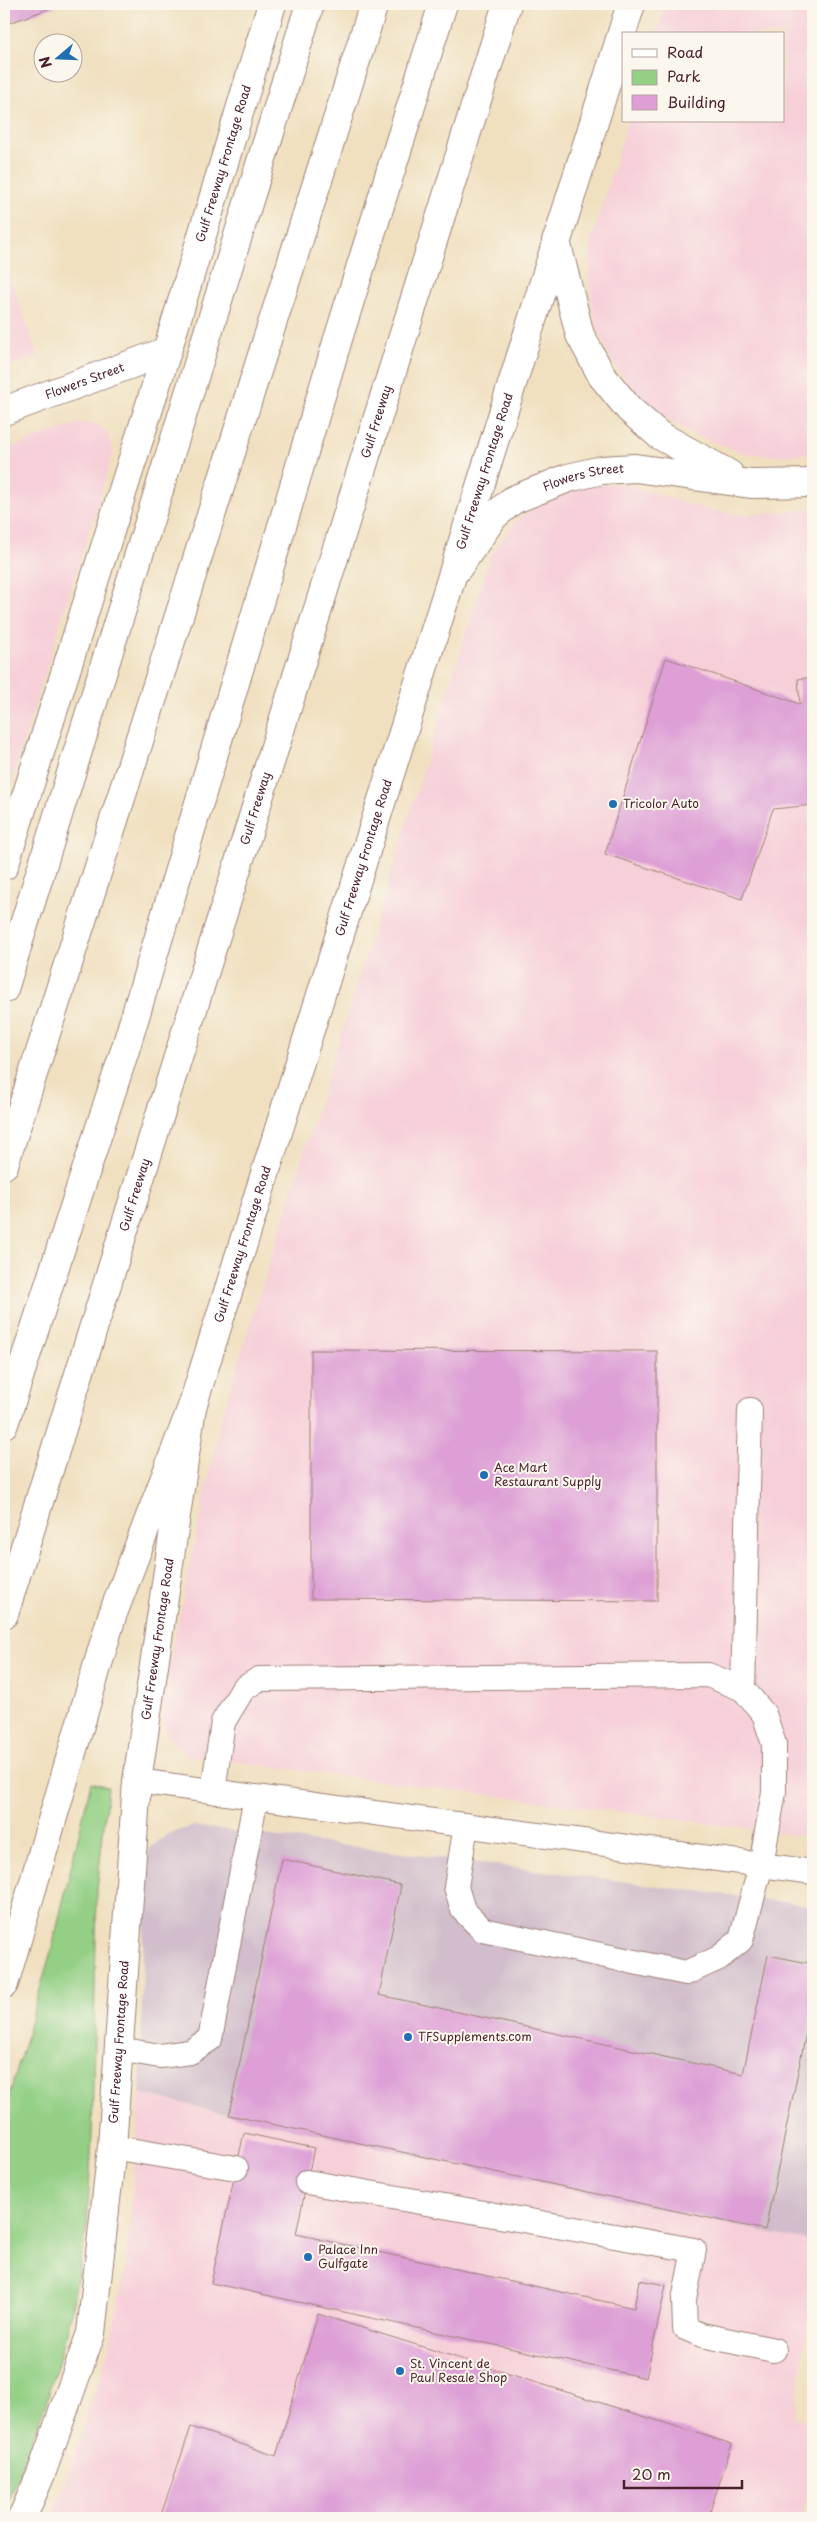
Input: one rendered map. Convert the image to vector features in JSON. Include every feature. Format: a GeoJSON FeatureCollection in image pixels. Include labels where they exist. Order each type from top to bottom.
{"type":"FeatureCollection","features":[{"type":"Feature","properties":{"kind":"main road","name":"Gulf Freeway Frontage Road"},"geometry":{"type":"LineString","coordinates":[[4,866],[167,351],[272,4]]}},
{"type":"Feature","properties":{"kind":"main road"},"geometry":{"type":"LineString","coordinates":[[4,989],[310,4]]}},
{"type":"Feature","properties":{"kind":"main road"},"geometry":{"type":"LineString","coordinates":[[4,1165],[374,4]]}},
{"type":"Feature","properties":{"kind":"main road"},"geometry":{"type":"LineString","coordinates":[[4,1424],[125,1050],[338,339],[443,4]]}},
{"type":"Feature","properties":{"kind":"main road","name":"Gulf Freeway"},"geometry":{"type":"LineString","coordinates":[[4,1614],[507,4]]}},
{"type":"Feature","properties":{"kind":"main road","name":"Gulf Freeway Frontage Road"},"geometry":{"type":"LineString","coordinates":[[622,32],[631,4]]}},
{"type":"Feature","properties":{"kind":"main road","name":"Gulf Freeway Frontage Road"},"geometry":{"type":"LineString","coordinates":[[22,2518],[41,2474],[91,2332],[112,2147],[137,1781],[192,1407],[622,32]]}},
{"type":"Feature","properties":{"kind":"main road","name":"Flowers Street"},"geometry":{"type":"LineString","coordinates":[[556,241],[580,335],[602,376],[613,390],[629,409],[660,435],[700,459],[751,484]]}},
{"type":"Feature","properties":{"kind":"main road","name":"Flowers Street"},"geometry":{"type":"LineString","coordinates":[[4,411],[167,351]]}},
{"type":"Feature","properties":{"kind":"main road","name":"Flowers Street"},"geometry":{"type":"LineString","coordinates":[[453,575],[494,516],[513,500],[568,478],[602,470],[635,468],[751,484],[813,483]]}},
{"type":"Feature","properties":{"kind":"main road"},"geometry":{"type":"LineString","coordinates":[[6,1977],[112,1616],[192,1407]]}},
{"type":"Feature","properties":{"kind":"lane"},"geometry":{"type":"LineString","coordinates":[[743,1689],[750,1410]]}},
{"type":"Feature","properties":{"kind":"lane"},"geometry":{"type":"LineString","coordinates":[[214,1791],[223,1722],[243,1689],[259,1679],[708,1675],[743,1689],[764,1714],[774,1744],[774,1792],[761,1865],[741,1940],[719,1958],[686,1973],[483,1930],[463,1910],[456,1887],[466,1825]]}},
{"type":"Feature","properties":{"kind":"lane"},"geometry":{"type":"LineString","coordinates":[[137,1781],[813,1872]]}},
{"type":"Feature","properties":{"kind":"lane"},"geometry":{"type":"LineString","coordinates":[[118,2049],[160,2056],[190,2052],[210,2039],[256,1797]]}},
{"type":"Feature","properties":{"kind":"lane"},"geometry":{"type":"LineString","coordinates":[[112,2147],[236,2168]]}},
{"type":"Feature","properties":{"kind":"lane"},"geometry":{"type":"LineString","coordinates":[[307,2182],[694,2250],[684,2300],[685,2328],[702,2335],[774,2350]]}},
{"type":"Feature","properties":{"kind":"shaded area"},"geometry":{"type":"Polygon","coordinates":[[[665,4],[813,4],[813,452],[787,456],[747,454],[699,437],[669,420],[638,395],[612,362],[596,325],[588,276],[591,241],[628,122],[784,122],[784,32],[657,32],[665,4]]]}},
{"type":"Feature","properties":{"kind":"shaded area"},"geometry":{"type":"Polygon","coordinates":[[[4,261],[38,356],[4,368],[4,261]]]}},
{"type":"Feature","properties":{"kind":"shaded area"},"geometry":{"type":"Polygon","coordinates":[[[78,423],[97,424],[108,434],[113,454],[4,804],[4,450],[78,423]]]}},
{"type":"Feature","properties":{"kind":"shaded area"},"geometry":{"type":"Polygon","coordinates":[[[623,484],[712,511],[749,515],[813,509],[813,1837],[189,1756],[173,1743],[163,1725],[161,1704],[221,1418],[490,557],[516,521],[549,499],[585,485],[623,484]]]}},
{"type":"Feature","properties":{"kind":"shaded area"},"geometry":{"type":"Polygon","coordinates":[[[194,1826],[813,1906],[813,2242],[229,2115],[140,2093],[145,1871],[150,1848],[168,1834],[194,1826]]]}},
{"type":"Feature","properties":{"kind":"shaded area"},"geometry":{"type":"Polygon","coordinates":[[[140,2093],[229,2115],[813,2242],[813,2289],[794,2418],[813,2421],[813,2480],[800,2518],[49,2518],[63,2489],[108,2352],[126,2266],[140,2093]]]}},
{"type":"Feature","properties":{"kind":"green space"},"geometry":{"type":"Polygon","coordinates":[[[91,1782],[108,1787],[97,1890],[92,2135],[87,2226],[67,2332],[46,2403],[4,2511],[4,2114],[53,1944],[91,1782]]]}},
{"type":"Feature","properties":{"kind":"building"},"geometry":{"type":"Polygon","coordinates":[[[4,4],[62,4],[9,23],[4,4]]]}},
{"type":"Feature","properties":{"kind":"building"},"geometry":{"type":"Polygon","coordinates":[[[666,658],[800,704],[798,679],[813,677],[813,805],[773,809],[742,899],[605,854],[666,658]]]}},
{"type":"Feature","properties":{"kind":"building","name":"Ace Mart Restaurant Supply"},"geometry":{"type":"Polygon","coordinates":[[[311,1350],[657,1351],[657,1601],[311,1599],[311,1350]]]}},
{"type":"Feature","properties":{"kind":"building","name":"TFSupplements.com"},"geometry":{"type":"Polygon","coordinates":[[[282,1859],[401,1885],[379,1995],[743,2074],[768,1955],[813,1964],[813,2000],[765,2230],[229,2115],[282,1859]]]}},
{"type":"Feature","properties":{"kind":"building","name":"Palace Inn Gulfgate"},"geometry":{"type":"Polygon","coordinates":[[[244,2133],[314,2148],[296,2234],[634,2308],[639,2280],[666,2285],[646,2378],[211,2283],[244,2133]]]}},
{"type":"Feature","properties":{"kind":"building","name":"St. Vincent de Paul Resale Shop"},"geometry":{"type":"Polygon","coordinates":[[[318,2314],[732,2444],[708,2518],[160,2518],[191,2427],[276,2456],[318,2314]]]}},
{"type":"Feature","properties":{"kind":"place","name":"Tricolor Auto"},"geometry":{"type":"Point","coordinates":[613,804]}},
{"type":"Feature","properties":{"kind":"place","name":"Ace Mart Restaurant Supply"},"geometry":{"type":"Point","coordinates":[484,1475]}},
{"type":"Feature","properties":{"kind":"place","name":"TFSupplements.com"},"geometry":{"type":"Point","coordinates":[408,2037]}},
{"type":"Feature","properties":{"kind":"place","name":"Palace Inn Gulfgate"},"geometry":{"type":"Point","coordinates":[308,2257]}},
{"type":"Feature","properties":{"kind":"place","name":"St. Vincent de Paul Resale Shop"},"geometry":{"type":"Point","coordinates":[400,2371]}}]}
